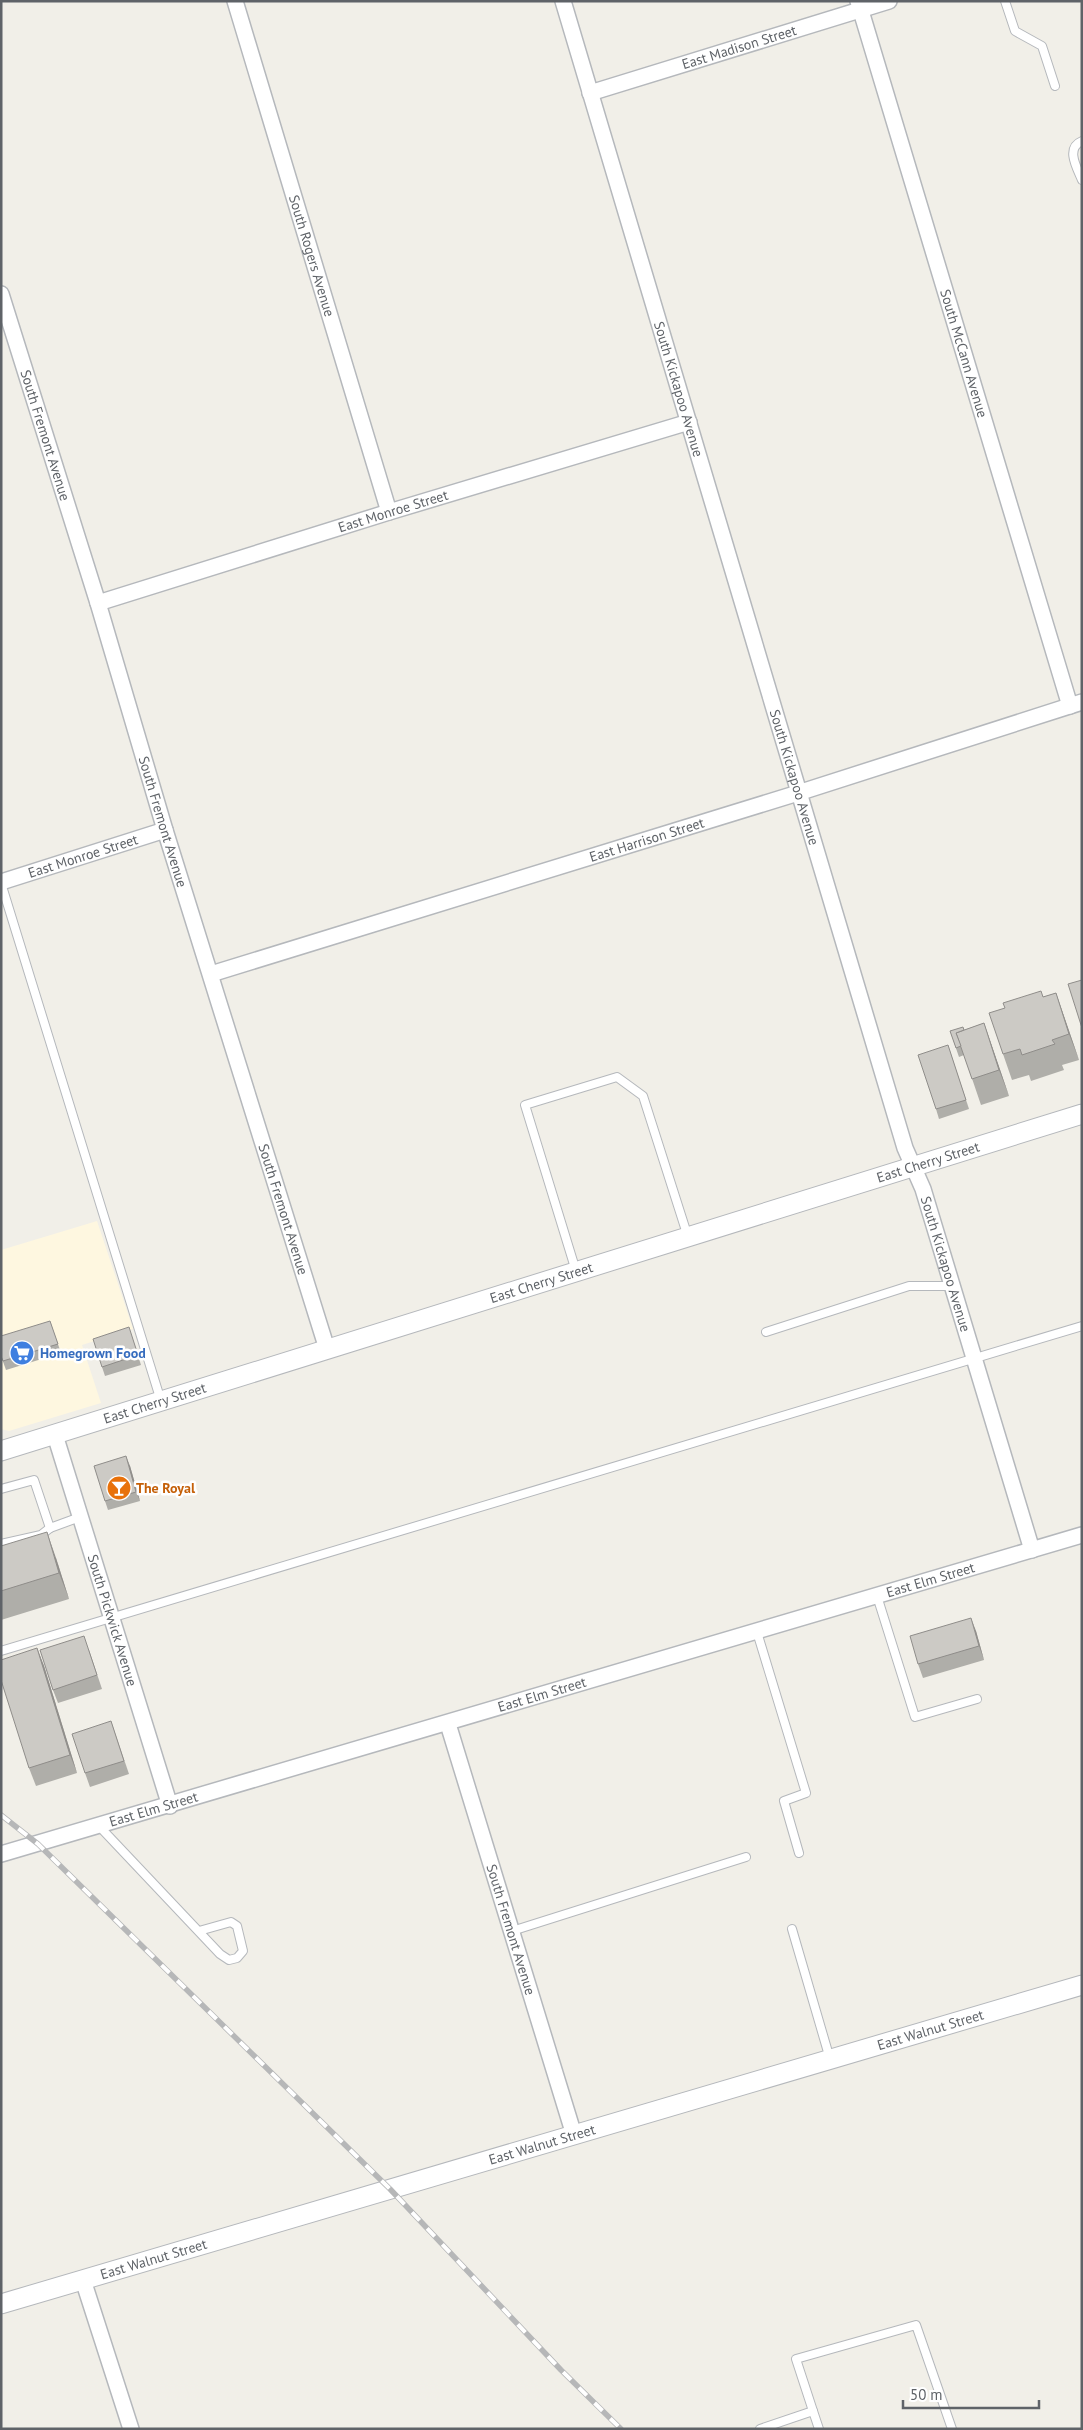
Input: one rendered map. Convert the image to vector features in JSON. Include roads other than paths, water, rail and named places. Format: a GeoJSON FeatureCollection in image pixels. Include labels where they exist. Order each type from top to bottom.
{"type":"FeatureCollection","features":[{"type":"Feature","properties":{"kind":"street","name":"South Rogers Avenue"},"geometry":{"type":"LineString","coordinates":[[235,1],[389,512]]}},
{"type":"Feature","properties":{"kind":"street","name":"South Kickapoo Avenue"},"geometry":{"type":"LineString","coordinates":[[563,1],[902,1138],[923,1189],[1032,1550]]}},
{"type":"Feature","properties":{"kind":"street","name":"East Madison Street"},"geometry":{"type":"LineString","coordinates":[[590,93],[859,6],[889,1]]}},
{"type":"Feature","properties":{"kind":"street","name":"South McCann Avenue"},"geometry":{"type":"LineString","coordinates":[[859,6],[1076,704]]}},
{"type":"Feature","properties":{"kind":"street","name":"South Fremont Avenue"},"geometry":{"type":"LineString","coordinates":[[1,294],[4,311],[98,602],[165,830],[327,1349]]}},
{"type":"Feature","properties":{"kind":"street","name":"East Monroe Street"},"geometry":{"type":"LineString","coordinates":[[98,602],[689,422]]}},
{"type":"Feature","properties":{"kind":"street","name":"East Harrison Street"},"geometry":{"type":"LineString","coordinates":[[211,974],[798,793],[1076,704]]}},
{"type":"Feature","properties":{"kind":"street","name":"East Monroe Street"},"geometry":{"type":"LineString","coordinates":[[1,882],[165,830]]}},
{"type":"Feature","properties":{"kind":"street","name":"East Cherry Street"},"geometry":{"type":"LineString","coordinates":[[1,1451],[1082,1114]]}},
{"type":"Feature","properties":{"kind":"street","name":"South Pickwick Avenue"},"geometry":{"type":"LineString","coordinates":[[54,1435],[170,1806]]}},
{"type":"Feature","properties":{"kind":"street","name":"East Elm Street"},"geometry":{"type":"LineString","coordinates":[[1,1854],[448,1724],[1082,1535]]}},
{"type":"Feature","properties":{"kind":"street","name":"South Fremont Avenue"},"geometry":{"type":"LineString","coordinates":[[448,1724],[574,2135]]}},
{"type":"Feature","properties":{"kind":"street","name":"East Walnut Street"},"geometry":{"type":"LineString","coordinates":[[1,2304],[1082,1985]]}},
{"type":"Feature","properties":{"kind":"street"},"geometry":{"type":"LineString","coordinates":[[83,2280],[131,2429]]}},
{"type":"Feature","properties":{"kind":"lane"},"geometry":{"type":"LineString","coordinates":[[1005,1],[1014,31],[1042,46],[1056,86]]}},
{"type":"Feature","properties":{"kind":"lane"},"geometry":{"type":"LineString","coordinates":[[1082,142],[1073,148],[1072,154],[1082,180]]}},
{"type":"Feature","properties":{"kind":"lane"},"geometry":{"type":"LineString","coordinates":[[1,882],[161,1401]]}},
{"type":"Feature","properties":{"kind":"lane"},"geometry":{"type":"LineString","coordinates":[[576,1271],[525,1105],[617,1077],[643,1096],[688,1237]]}},
{"type":"Feature","properties":{"kind":"lane"},"geometry":{"type":"LineString","coordinates":[[766,1332],[910,1286],[952,1286]]}},
{"type":"Feature","properties":{"kind":"lane"},"geometry":{"type":"LineString","coordinates":[[1,1651],[1082,1326]]}},
{"type":"Feature","properties":{"kind":"lane"},"geometry":{"type":"LineString","coordinates":[[1,1489],[34,1480],[50,1528]]}},
{"type":"Feature","properties":{"kind":"lane"},"geometry":{"type":"LineString","coordinates":[[1,1544],[40,1535],[50,1528],[80,1517]]}},
{"type":"Feature","properties":{"kind":"lane"},"geometry":{"type":"LineString","coordinates":[[878,1596],[915,1717],[977,1699]]}},
{"type":"Feature","properties":{"kind":"lane"},"geometry":{"type":"LineString","coordinates":[[757,1632],[806,1793],[784,1801],[799,1853]]}},
{"type":"Feature","properties":{"kind":"lane"},"geometry":{"type":"LineString","coordinates":[[99,1826],[199,1931],[229,1960],[237,1958],[244,1951],[237,1926],[231,1922],[199,1931]]}},
{"type":"Feature","properties":{"kind":"lane"},"geometry":{"type":"LineString","coordinates":[[512,1932],[746,1857]]}},
{"type":"Feature","properties":{"kind":"lane"},"geometry":{"type":"LineString","coordinates":[[792,1929],[830,2059]]}},
{"type":"Feature","properties":{"kind":"lane"},"geometry":{"type":"LineString","coordinates":[[819,2429],[796,2359],[916,2324],[952,2429]]}},
{"type":"Feature","properties":{"kind":"lane"},"geometry":{"type":"LineString","coordinates":[[760,2429],[813,2411]]}},
{"type":"Feature","properties":{"kind":"railway"},"geometry":{"type":"LineString","coordinates":[[1,1815],[38,1844],[390,2189],[561,2370],[621,2429]]}},
{"type":"Feature","properties":{"kind":"place","name":"Homegrown Food"},"geometry":{"type":"Point","coordinates":[22,1353]}},
{"type":"Feature","properties":{"kind":"place","name":"The Royal"},"geometry":{"type":"Point","coordinates":[119,1488]}}]}
